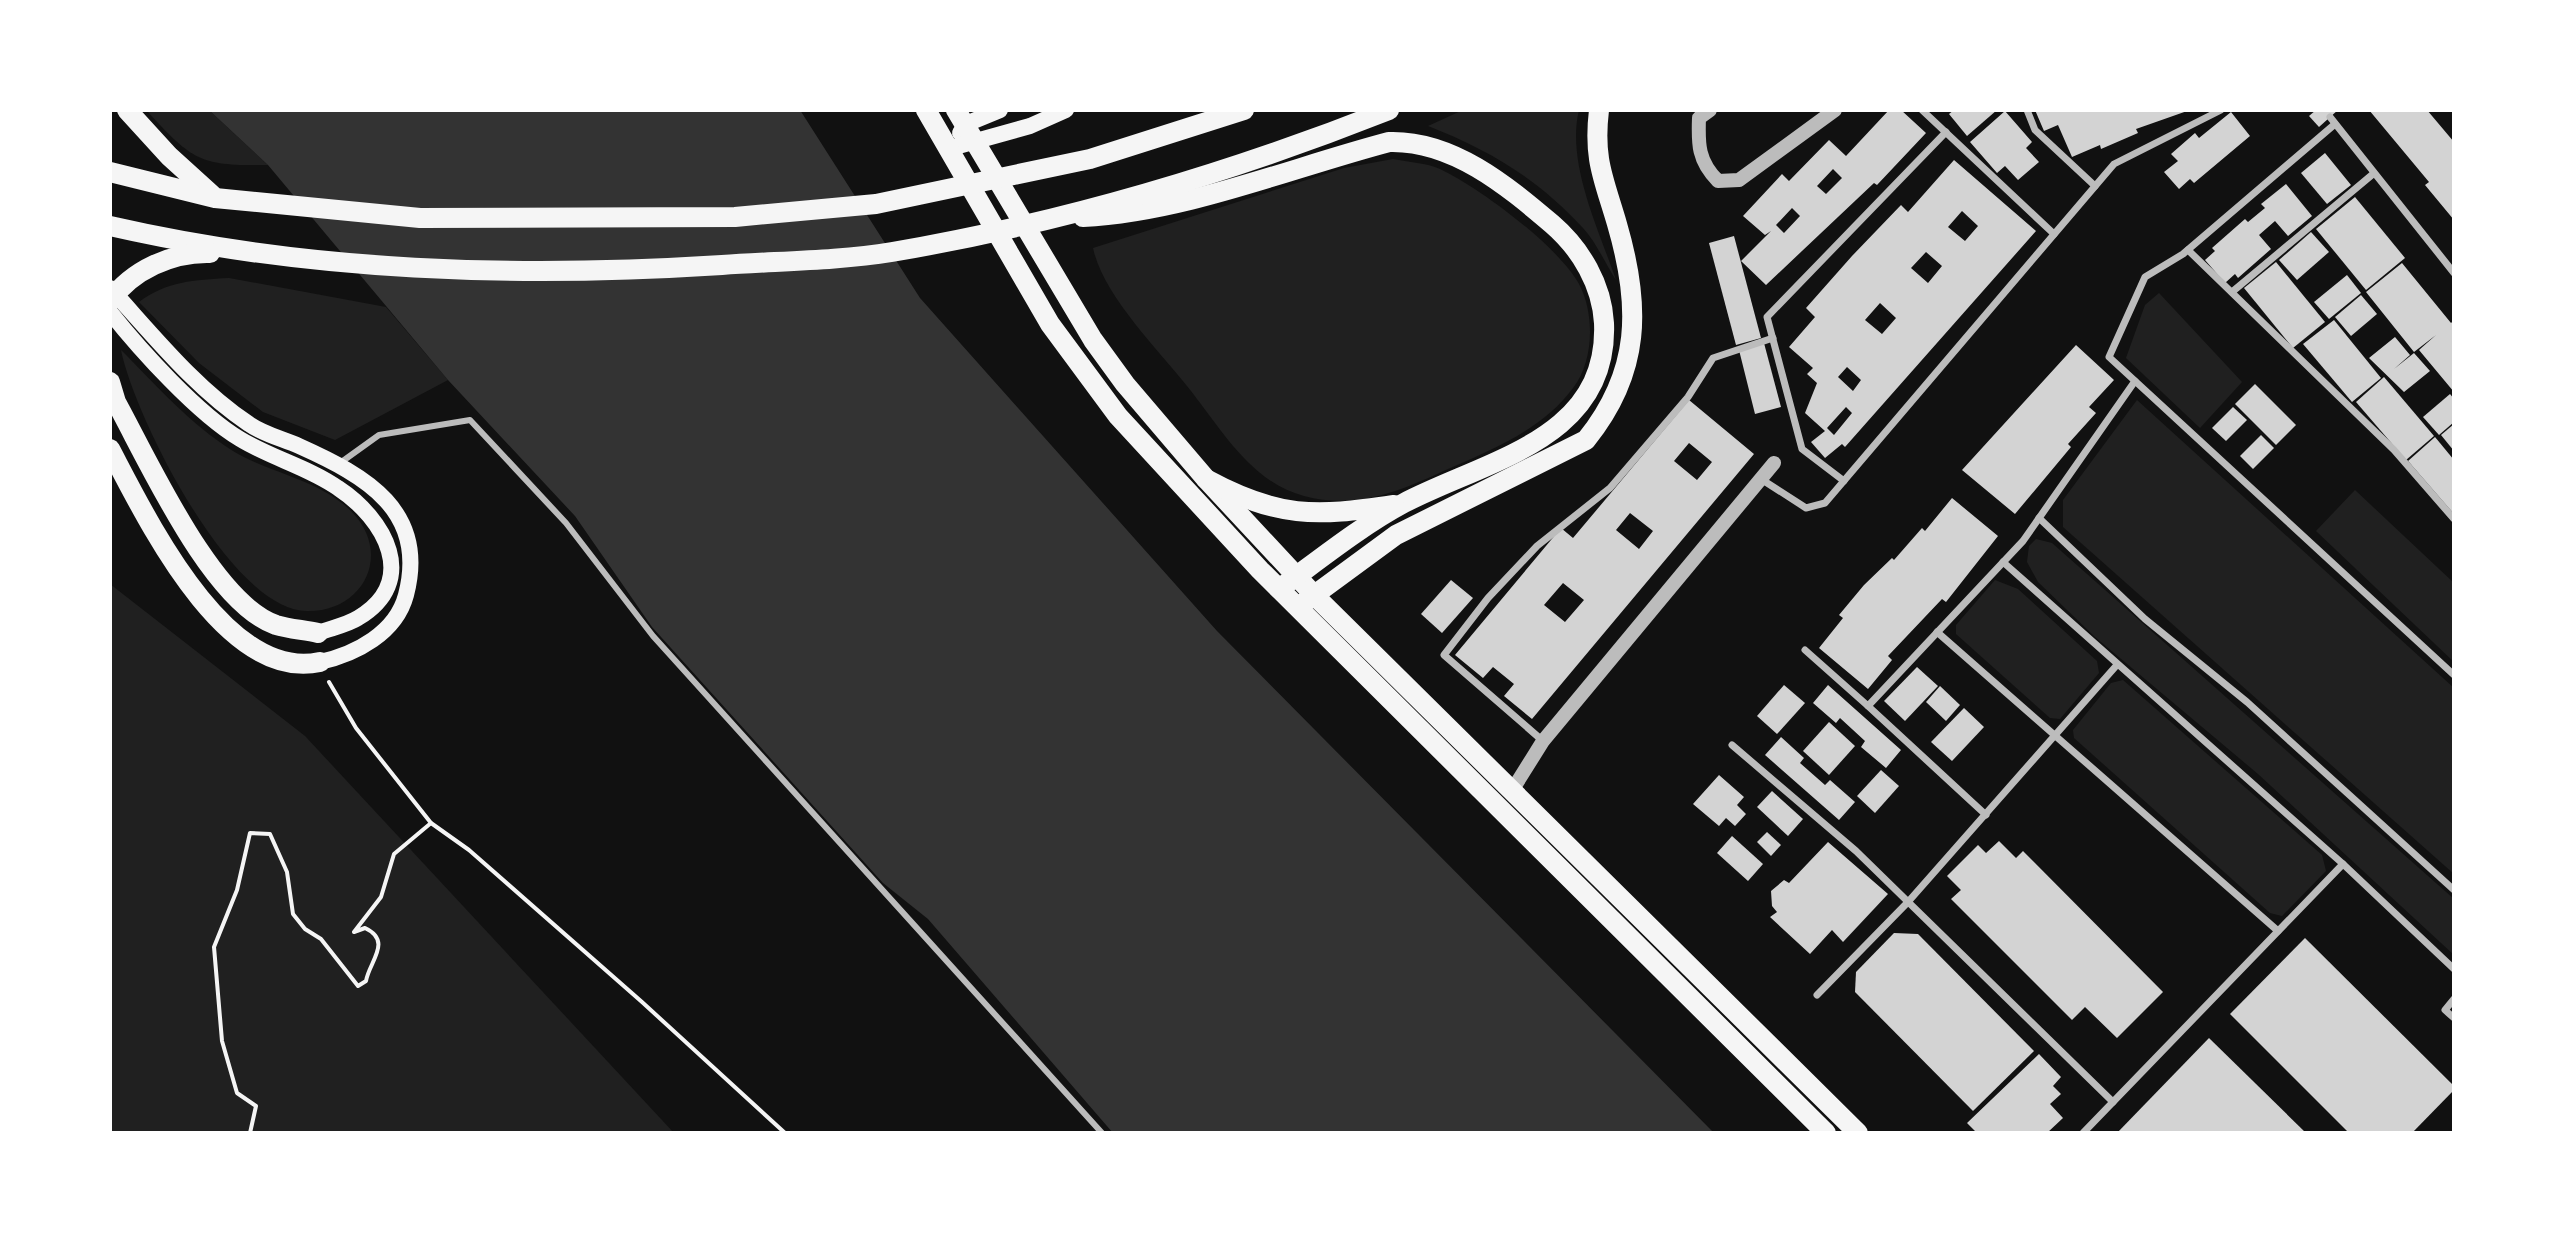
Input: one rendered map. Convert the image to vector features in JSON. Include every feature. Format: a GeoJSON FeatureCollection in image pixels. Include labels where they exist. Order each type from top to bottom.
{"type":"FeatureCollection","features":[{"type":"Feature","properties":{"kind":"main road"},"geometry":{"type":"LineString","coordinates":[[127,110],[169,156],[215,198]]}},
{"type":"Feature","properties":{"kind":"main road"},"geometry":{"type":"LineString","coordinates":[[926,110],[951,148],[1017,270],[1089,379],[1288,583],[1513,789],[1858,1133]]}},
{"type":"Feature","properties":{"kind":"main road"},"geometry":{"type":"LineString","coordinates":[[951,148],[966,125],[1000,110]]}},
{"type":"Feature","properties":{"kind":"main road"},"geometry":{"type":"LineString","coordinates":[[966,125],[1030,126],[1066,110]]}},
{"type":"Feature","properties":{"kind":"main road"},"geometry":{"type":"LineString","coordinates":[[1202,123],[1219,110]]}},
{"type":"Feature","properties":{"kind":"main road"},"geometry":{"type":"LineString","coordinates":[[110,172],[215,198],[420,218],[735,217],[876,204],[1090,159],[1244,110]]}},
{"type":"Feature","properties":{"kind":"main road"},"geometry":{"type":"LineString","coordinates":[[116,227],[347,264],[589,273],[889,252],[1047,219],[1192,177],[1389,110]]}},
{"type":"Feature","properties":{"kind":"main road"},"geometry":{"type":"LineString","coordinates":[[1307,601],[1396,535],[1586,440],[1605,416],[1622,381],[1633,334],[1632,279],[1596,163],[1599,110]]}},
{"type":"Feature","properties":{"kind":"main road"},"geometry":{"type":"LineString","coordinates":[[966,125],[1093,340],[1125,384],[1206,479],[1288,583]]}},
{"type":"Feature","properties":{"kind":"main road"},"geometry":{"type":"LineString","coordinates":[[1047,219],[1114,216],[1178,203],[1362,149],[1414,141],[1451,154],[1495,179],[1560,231],[1594,277],[1603,307],[1605,341],[1593,386],[1564,422],[1538,443],[1402,504],[1288,583]]}},
{"type":"Feature","properties":{"kind":"main road"},"geometry":{"type":"LineString","coordinates":[[110,301],[122,285],[169,258],[191,252],[262,251]]}},
{"type":"Feature","properties":{"kind":"main road"},"geometry":{"type":"LineString","coordinates":[[110,288],[203,387],[250,425],[338,464],[379,492],[398,515],[411,539],[413,570],[404,606],[380,636],[345,657],[303,666],[264,654],[228,628],[204,604],[178,567],[110,449]]}},
{"type":"Feature","properties":{"kind":"main road"},"geometry":{"type":"LineString","coordinates":[[110,312],[202,409],[240,439],[326,481],[365,509],[385,537],[394,568],[385,596],[358,618],[318,633],[274,624],[241,601],[218,576],[182,523],[113,392]]}},
{"type":"Feature","properties":{"kind":"main road"},"geometry":{"type":"LineString","coordinates":[[1206,479],[1246,501],[1287,512],[1344,513],[1402,504]]}},
{"type":"Feature","properties":{"kind":"main road"},"geometry":{"type":"LineString","coordinates":[[1307,601],[1826,1133]]}},
{"type":"Feature","properties":{"kind":"street"},"geometry":{"type":"LineString","coordinates":[[1710,110],[1699,118],[1698,149],[1705,168],[1718,181],[1739,180],[1835,110]]}},
{"type":"Feature","properties":{"kind":"street"},"geometry":{"type":"LineString","coordinates":[[1922,110],[2054,234]]}},
{"type":"Feature","properties":{"kind":"street"},"geometry":{"type":"LineString","coordinates":[[2027,110],[2035,130],[2095,186]]}},
{"type":"Feature","properties":{"kind":"street"},"geometry":{"type":"LineString","coordinates":[[1761,479],[1806,508],[1825,503],[2114,164],[2221,110]]}},
{"type":"Feature","properties":{"kind":"street"},"geometry":{"type":"LineString","coordinates":[[2454,273],[2332,121],[2188,250],[2145,277],[2109,357],[2454,675]]}},
{"type":"Feature","properties":{"kind":"street"},"geometry":{"type":"LineString","coordinates":[[1844,481],[1802,449],[1767,317],[1946,132]]}},
{"type":"Feature","properties":{"kind":"street"},"geometry":{"type":"LineString","coordinates":[[2232,292],[2373,174]]}},
{"type":"Feature","properties":{"kind":"street"},"geometry":{"type":"LineString","coordinates":[[2188,250],[2394,450],[2454,519]]}},
{"type":"Feature","properties":{"kind":"street"},"geometry":{"type":"LineString","coordinates":[[1543,741],[1444,655],[1488,598],[1537,546],[1610,488],[1688,397],[1713,358],[1773,338]]}},
{"type":"Feature","properties":{"kind":"street"},"geometry":{"type":"LineString","coordinates":[[1868,706],[2003,562],[2039,518],[2135,381]]}},
{"type":"Feature","properties":{"kind":"street"},"geometry":{"type":"LineString","coordinates":[[1513,789],[1543,741],[1774,463]]}},
{"type":"Feature","properties":{"kind":"street"},"geometry":{"type":"LineString","coordinates":[[2039,518],[2145,619],[2247,702],[2454,890]]}},
{"type":"Feature","properties":{"kind":"street"},"geometry":{"type":"LineString","coordinates":[[2003,562],[2116,666],[2343,864],[2454,969]]}},
{"type":"Feature","properties":{"kind":"street"},"geometry":{"type":"LineString","coordinates":[[1937,632],[2278,931]]}},
{"type":"Feature","properties":{"kind":"street"},"geometry":{"type":"LineString","coordinates":[[1805,650],[1986,815]]}},
{"type":"Feature","properties":{"kind":"street"},"geometry":{"type":"LineString","coordinates":[[1817,995],[1908,902],[2116,666]]}},
{"type":"Feature","properties":{"kind":"street"},"geometry":{"type":"LineString","coordinates":[[1732,745],[1856,851],[2113,1102]]}},
{"type":"Feature","properties":{"kind":"street"},"geometry":{"type":"LineString","coordinates":[[2083,1133],[2343,864]]}},
{"type":"Feature","properties":{"kind":"street"},"geometry":{"type":"LineString","coordinates":[[2454,999],[2445,1010],[2454,1018]]}},
{"type":"Feature","properties":{"kind":"lane"},"geometry":{"type":"LineString","coordinates":[[326,481],[338,464],[379,435],[470,420],[566,523],[653,636],[1102,1133]]}},
{"type":"Feature","properties":{"kind":"path"},"geometry":{"type":"LineString","coordinates":[[320,662],[334,694],[356,728],[431,823],[469,850],[785,1133]]}},
{"type":"Feature","properties":{"kind":"path"},"geometry":{"type":"LineString","coordinates":[[250,1133],[256,1106],[237,1093],[222,1041],[214,947],[237,890],[250,833],[270,834],[287,872],[293,914],[305,929],[321,939],[358,986],[366,981],[368,969],[378,956],[379,943],[373,932],[365,928],[354,932],[358,922],[381,897],[394,854],[431,823]]}},
{"type":"Feature","properties":{"kind":"shaded area"},"geometry":{"type":"Polygon","coordinates":[[[146,110],[209,110],[268,165],[226,164],[199,157],[175,140],[146,110]]]}},
{"type":"Feature","properties":{"kind":"shaded area"},"geometry":{"type":"Polygon","coordinates":[[[209,110],[800,110],[920,298],[1217,631],[1714,1133],[1113,1133],[928,919],[883,883],[652,627],[575,516],[448,380],[268,165],[209,110]]]}},
{"type":"Feature","properties":{"kind":"shaded area"},"geometry":{"type":"Polygon","coordinates":[[[1463,110],[1579,110],[1576,130],[1581,174],[1593,218],[1616,280],[1588,234],[1548,194],[1492,156],[1428,126],[1463,110]]]}},
{"type":"Feature","properties":{"kind":"shaded area"},"geometry":{"type":"Polygon","coordinates":[[[1393,159],[1435,167],[1457,178],[1517,219],[1569,269],[1579,284],[1588,309],[1590,337],[1585,365],[1573,388],[1547,415],[1482,454],[1378,496],[1342,501],[1304,496],[1268,479],[1224,435],[1119,302],[1099,266],[1093,248],[1344,168],[1393,159]]]}},
{"type":"Feature","properties":{"kind":"shaded area"},"geometry":{"type":"Polygon","coordinates":[[[229,278],[386,307],[448,380],[335,440],[263,412],[199,363],[139,302],[171,286],[229,278]]]}},
{"type":"Feature","properties":{"kind":"shaded area"},"geometry":{"type":"Polygon","coordinates":[[[2159,293],[2242,382],[2200,428],[2126,358],[2145,305],[2159,293]]]}},
{"type":"Feature","properties":{"kind":"shaded area"},"geometry":{"type":"Polygon","coordinates":[[[121,350],[174,404],[217,440],[248,459],[324,491],[351,511],[364,527],[370,544],[371,561],[357,591],[344,602],[327,609],[307,611],[277,602],[247,579],[218,545],[165,461],[145,418],[121,350]]]}},
{"type":"Feature","properties":{"kind":"shaded area"},"geometry":{"type":"Polygon","coordinates":[[[2137,400],[2454,688],[2454,874],[2063,527],[2063,500],[2137,400]]]}},
{"type":"Feature","properties":{"kind":"shaded area"},"geometry":{"type":"Polygon","coordinates":[[[2355,490],[2454,583],[2454,662],[2316,531],[2355,490]]]}},
{"type":"Feature","properties":{"kind":"shaded area"},"geometry":{"type":"Polygon","coordinates":[[[2036,539],[2052,543],[2454,899],[2454,955],[2258,774],[2095,637],[2038,582],[2027,562],[2029,546],[2036,539]]]}},
{"type":"Feature","properties":{"kind":"shaded area"},"geometry":{"type":"Polygon","coordinates":[[[1995,580],[2018,589],[2097,661],[2099,673],[2060,719],[2050,718],[1956,634],[1956,625],[1995,580]]]}},
{"type":"Feature","properties":{"kind":"shaded area"},"geometry":{"type":"Polygon","coordinates":[[[110,584],[305,736],[674,1133],[110,1133],[110,584]]]}},
{"type":"Feature","properties":{"kind":"shaded area"},"geometry":{"type":"Polygon","coordinates":[[[2123,680],[2322,855],[2326,871],[2282,916],[2270,913],[2074,738],[2073,730],[2111,683],[2123,680]]]}},
{"type":"Feature","properties":{"kind":"building"},"geometry":{"type":"Polygon","coordinates":[[[1889,110],[1901,110],[1926,133],[1877,185],[1874,183],[1766,285],[1741,261],[1771,231],[1765,235],[1743,216],[1782,174],[1789,181],[1829,140],[1846,156],[1889,110]],[[1833,169],[1817,186],[1826,194],[1842,178],[1833,169]],[[1792,208],[1776,225],[1784,233],[1800,216],[1792,208]]]}},
{"type":"Feature","properties":{"kind":"building"},"geometry":{"type":"Polygon","coordinates":[[[1954,110],[1997,110],[1967,136],[1949,114],[1954,110]]]}},
{"type":"Feature","properties":{"kind":"building"},"geometry":{"type":"Polygon","coordinates":[[[2035,110],[2190,110],[2136,129],[2138,133],[2101,149],[2100,145],[2072,157],[2058,125],[2044,131],[2035,110]]]}},
{"type":"Feature","properties":{"kind":"building"},"geometry":{"type":"Polygon","coordinates":[[[2316,110],[2338,110],[2319,127],[2309,116],[2316,110]]]}},
{"type":"Feature","properties":{"kind":"building"},"geometry":{"type":"Polygon","coordinates":[[[2369,110],[2427,110],[2454,142],[2454,220],[2425,185],[2429,182],[2369,110]]]}},
{"type":"Feature","properties":{"kind":"building"},"geometry":{"type":"Polygon","coordinates":[[[2005,111],[2032,142],[2026,148],[2039,162],[2018,180],[2005,166],[1997,173],[1970,142],[2005,111]]]}},
{"type":"Feature","properties":{"kind":"building"},"geometry":{"type":"Polygon","coordinates":[[[2231,112],[2250,136],[2194,183],[2190,179],[2179,189],[2164,172],[2178,161],[2171,154],[2195,133],[2199,138],[2231,112]]]}},
{"type":"Feature","properties":{"kind":"building"},"geometry":{"type":"Polygon","coordinates":[[[2325,153],[2351,185],[2327,204],[2301,173],[2325,153]]]}},
{"type":"Feature","properties":{"kind":"building"},"geometry":{"type":"Polygon","coordinates":[[[1954,160],[2036,231],[1845,447],[1842,444],[1825,458],[1811,442],[1825,431],[1805,413],[1817,383],[1807,374],[1813,368],[1789,347],[1815,317],[1806,308],[1901,205],[1908,212],[1954,160]],[[1962,211],[1948,227],[1965,241],[1978,226],[1962,211]],[[1926,252],[1911,268],[1928,283],[1942,266],[1926,252]],[[1880,303],[1865,320],[1882,334],[1896,318],[1880,303]],[[1847,367],[1838,377],[1853,391],[1861,380],[1847,367]],[[1846,407],[1827,428],[1834,435],[1852,413],[1846,407]]]}},
{"type":"Feature","properties":{"kind":"building"},"geometry":{"type":"Polygon","coordinates":[[[2286,184],[2312,216],[2288,236],[2275,221],[2259,235],[2271,249],[2238,278],[2235,274],[2225,283],[2205,260],[2215,251],[2212,248],[2245,219],[2248,222],[2265,208],[2261,204],[2286,184]]]}},
{"type":"Feature","properties":{"kind":"building"},"geometry":{"type":"Polygon","coordinates":[[[2355,197],[2405,258],[2366,290],[2316,229],[2355,197]]]}},
{"type":"Feature","properties":{"kind":"building"},"geometry":{"type":"Polygon","coordinates":[[[2311,232],[2329,252],[2297,280],[2279,260],[2311,232]]]}},
{"type":"Feature","properties":{"kind":"building"},"geometry":{"type":"Polygon","coordinates":[[[1734,236],[1761,338],[1736,345],[1709,243],[1734,236]]]}},
{"type":"Feature","properties":{"kind":"building"},"geometry":{"type":"Polygon","coordinates":[[[2276,262],[2325,322],[2293,348],[2244,288],[2276,262]]]}},
{"type":"Feature","properties":{"kind":"building"},"geometry":{"type":"Polygon","coordinates":[[[2402,263],[2451,323],[2454,320],[2454,392],[2419,350],[2436,335],[2414,352],[2366,292],[2402,263]]]}},
{"type":"Feature","properties":{"kind":"building"},"geometry":{"type":"Polygon","coordinates":[[[2347,275],[2361,293],[2329,319],[2314,302],[2347,275]]]}},
{"type":"Feature","properties":{"kind":"building"},"geometry":{"type":"Polygon","coordinates":[[[2361,295],[2377,314],[2351,336],[2335,317],[2361,295]]]}},
{"type":"Feature","properties":{"kind":"building"},"geometry":{"type":"Polygon","coordinates":[[[2334,320],[2381,378],[2352,402],[2303,344],[2334,320]]]}},
{"type":"Feature","properties":{"kind":"building"},"geometry":{"type":"Polygon","coordinates":[[[2395,337],[2410,355],[2394,369],[2414,353],[2430,371],[2404,392],[2369,358],[2395,337]]]}},
{"type":"Feature","properties":{"kind":"building"},"geometry":{"type":"Polygon","coordinates":[[[1764,343],[1781,407],[1755,414],[1739,350],[1764,343]]]}},
{"type":"Feature","properties":{"kind":"building"},"geometry":{"type":"Polygon","coordinates":[[[2076,345],[2114,380],[2089,407],[2096,413],[2068,444],[2071,447],[2015,514],[1962,470],[2076,345]]]}},
{"type":"Feature","properties":{"kind":"building"},"geometry":{"type":"Polygon","coordinates":[[[2384,377],[2434,436],[2406,460],[2356,402],[2384,377]]]}},
{"type":"Feature","properties":{"kind":"building"},"geometry":{"type":"Polygon","coordinates":[[[2255,384],[2296,425],[2276,445],[2235,404],[2255,384]]]}},
{"type":"Feature","properties":{"kind":"building"},"geometry":{"type":"Polygon","coordinates":[[[2450,394],[2454,399],[2454,422],[2439,435],[2423,417],[2450,394]]]}},
{"type":"Feature","properties":{"kind":"building"},"geometry":{"type":"Polygon","coordinates":[[[1689,400],[1754,454],[1532,719],[1504,696],[1514,684],[1493,667],[1483,678],[1455,655],[1561,528],[1573,538],[1689,400]],[[1689,443],[1674,461],[1697,480],[1712,462],[1689,443]],[[1630,513],[1616,530],[1639,549],[1653,531],[1630,513]],[[1563,583],[1544,605],[1565,622],[1584,600],[1563,583]]]}},
{"type":"Feature","properties":{"kind":"building"},"geometry":{"type":"Polygon","coordinates":[[[2233,407],[2247,420],[2226,441],[2212,428],[2233,407]]]}},
{"type":"Feature","properties":{"kind":"building"},"geometry":{"type":"Polygon","coordinates":[[[2454,424],[2454,451],[2441,435],[2454,424]]]}},
{"type":"Feature","properties":{"kind":"building"},"geometry":{"type":"Polygon","coordinates":[[[2261,435],[2274,448],[2253,469],[2240,456],[2261,435]]]}},
{"type":"Feature","properties":{"kind":"building"},"geometry":{"type":"Polygon","coordinates":[[[2435,437],[2454,460],[2454,514],[2408,461],[2435,437]]]}},
{"type":"Feature","properties":{"kind":"building"},"geometry":{"type":"Polygon","coordinates":[[[1952,498],[1998,536],[1946,602],[1942,599],[1888,656],[1892,660],[1868,689],[1819,648],[1843,618],[1839,615],[1864,585],[1892,558],[1894,560],[1922,528],[1925,531],[1952,498]]]}},
{"type":"Feature","properties":{"kind":"building"},"geometry":{"type":"Polygon","coordinates":[[[1451,580],[1473,598],[1442,633],[1421,614],[1451,580]]]}},
{"type":"Feature","properties":{"kind":"building"},"geometry":{"type":"Polygon","coordinates":[[[1917,667],[1938,686],[1905,721],[1884,701],[1917,667]]]}},
{"type":"Feature","properties":{"kind":"building"},"geometry":{"type":"Polygon","coordinates":[[[1784,685],[1805,703],[1777,734],[1757,716],[1784,685]]]}},
{"type":"Feature","properties":{"kind":"building"},"geometry":{"type":"Polygon","coordinates":[[[1828,685],[1901,750],[1886,768],[1861,747],[1865,741],[1840,718],[1836,723],[1813,703],[1828,685]]]}},
{"type":"Feature","properties":{"kind":"building"},"geometry":{"type":"Polygon","coordinates":[[[1940,686],[1960,705],[1946,721],[1926,702],[1940,686]]]}},
{"type":"Feature","properties":{"kind":"building"},"geometry":{"type":"Polygon","coordinates":[[[1964,708],[1984,727],[1952,761],[1931,742],[1964,708]]]}},
{"type":"Feature","properties":{"kind":"building"},"geometry":{"type":"Polygon","coordinates":[[[1829,722],[1855,746],[1829,775],[1803,751],[1829,722]]]}},
{"type":"Feature","properties":{"kind":"building"},"geometry":{"type":"Polygon","coordinates":[[[1781,737],[1804,758],[1800,763],[1825,785],[1830,780],[1855,802],[1839,820],[1765,755],[1781,737]]]}},
{"type":"Feature","properties":{"kind":"building"},"geometry":{"type":"Polygon","coordinates":[[[1881,770],[1899,786],[1875,813],[1857,796],[1881,770]]]}},
{"type":"Feature","properties":{"kind":"building"},"geometry":{"type":"Polygon","coordinates":[[[1719,775],[1744,797],[1737,805],[1746,814],[1735,826],[1726,818],[1719,826],[1693,804],[1719,775]]]}},
{"type":"Feature","properties":{"kind":"building"},"geometry":{"type":"Polygon","coordinates":[[[1772,791],[1803,819],[1788,836],[1757,807],[1772,791]]]}},
{"type":"Feature","properties":{"kind":"building"},"geometry":{"type":"Polygon","coordinates":[[[1767,832],[1781,845],[1771,856],[1757,842],[1767,832]]]}},
{"type":"Feature","properties":{"kind":"building"},"geometry":{"type":"Polygon","coordinates":[[[1732,836],[1763,864],[1748,881],[1717,853],[1732,836]]]}},
{"type":"Feature","properties":{"kind":"building"},"geometry":{"type":"Polygon","coordinates":[[[1999,841],[2016,858],[2023,851],[2163,992],[2117,1038],[2085,1007],[2072,1020],[1951,899],[1961,890],[1947,876],[1978,845],[1986,853],[1999,841]]]}},
{"type":"Feature","properties":{"kind":"building"},"geometry":{"type":"Polygon","coordinates":[[[1828,842],[1888,894],[1843,942],[1832,930],[1810,954],[1770,917],[1777,912],[1772,906],[1771,891],[1784,880],[1789,883],[1828,842]]]}},
{"type":"Feature","properties":{"kind":"building"},"geometry":{"type":"Polygon","coordinates":[[[1894,933],[1918,934],[2034,1051],[1973,1111],[1855,992],[1856,972],[1894,933]]]}},
{"type":"Feature","properties":{"kind":"building"},"geometry":{"type":"Polygon","coordinates":[[[2305,938],[2454,1086],[2454,1090],[2412,1133],[2349,1133],[2230,1014],[2305,938]]]}},
{"type":"Feature","properties":{"kind":"building"},"geometry":{"type":"Polygon","coordinates":[[[2209,1038],[2306,1133],[2117,1133],[2209,1038]]]}},
{"type":"Feature","properties":{"kind":"building"},"geometry":{"type":"Polygon","coordinates":[[[2039,1054],[2061,1077],[2053,1086],[2061,1094],[2050,1104],[2063,1118],[2047,1133],[1977,1133],[1967,1123],[2039,1054]]]}}]}
